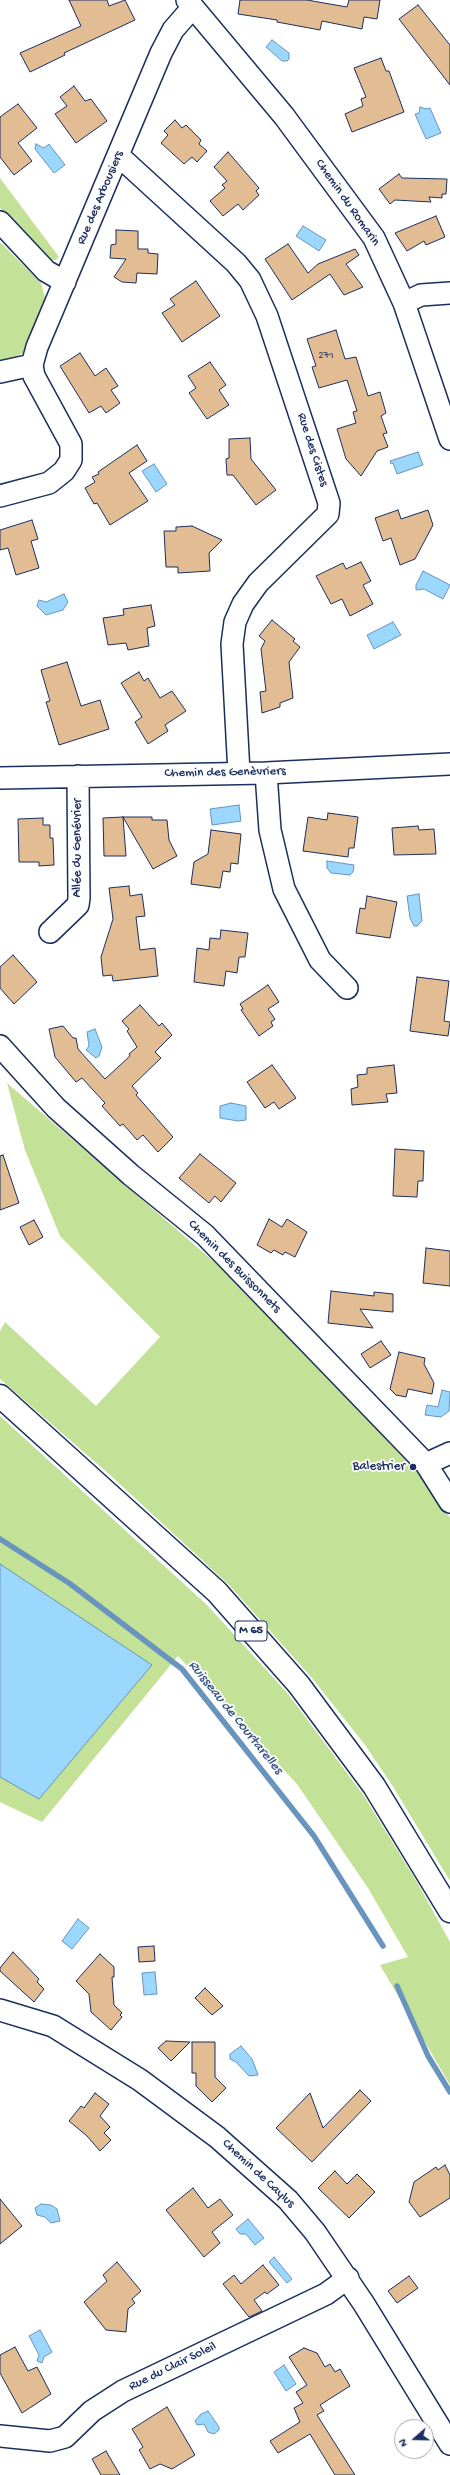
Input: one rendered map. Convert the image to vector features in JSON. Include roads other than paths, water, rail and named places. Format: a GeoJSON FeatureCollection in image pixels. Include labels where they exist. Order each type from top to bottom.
{"type":"FeatureCollection","features":[{"type":"Feature","properties":{"kind":"main road","name":"M 65"},"geometry":{"type":"LineString","coordinates":[[0,1396],[217,1592],[299,1685],[374,1786],[450,1911]]}},
{"type":"Feature","properties":{"kind":"street","name":"Rue des Arbousiers"},"geometry":{"type":"LineString","coordinates":[[32,365],[38,347],[161,54],[173,30],[190,4]]}},
{"type":"Feature","properties":{"kind":"street","name":"Chemin du Romarin"},"geometry":{"type":"LineString","coordinates":[[190,4],[284,116],[361,218],[386,260],[404,303],[450,439]]}},
{"type":"Feature","properties":{"kind":"street","name":"Rue des Cistes"},"geometry":{"type":"LineString","coordinates":[[119,156],[236,263],[250,280],[267,316],[330,503],[328,514],[258,583],[243,604],[235,622],[232,644],[239,774]]}},
{"type":"Feature","properties":{"kind":"street"},"geometry":{"type":"LineString","coordinates":[[0,222],[46,270],[65,282]]}},
{"type":"Feature","properties":{"kind":"street"},"geometry":{"type":"LineString","coordinates":[[404,303],[421,295],[450,293]]}},
{"type":"Feature","properties":{"kind":"street"},"geometry":{"type":"LineString","coordinates":[[0,372],[32,365],[34,376],[71,444],[71,460],[64,471],[49,483],[0,496]]}},
{"type":"Feature","properties":{"kind":"street","name":"Chemin des Genèvriers"},"geometry":{"type":"LineString","coordinates":[[0,778],[239,774],[450,764]]}},
{"type":"Feature","properties":{"kind":"street"},"geometry":{"type":"LineString","coordinates":[[266,773],[270,830],[284,889],[320,960],[347,988]]}},
{"type":"Feature","properties":{"kind":"street","name":"Allée du Genévrier"},"geometry":{"type":"LineString","coordinates":[[50,932],[78,905],[78,776]]}},
{"type":"Feature","properties":{"kind":"street","name":"Chemin des Buissonnets"},"geometry":{"type":"LineString","coordinates":[[0,1046],[56,1108],[131,1175],[205,1235],[426,1464],[450,1502]]}},
{"type":"Feature","properties":{"kind":"street"},"geometry":{"type":"LineString","coordinates":[[426,1464],[450,1453]]}},
{"type":"Feature","properties":{"kind":"street","name":"Chemin de Caylus"},"geometry":{"type":"LineString","coordinates":[[0,2010],[40,2020],[67,2033],[140,2080],[217,2137],[288,2200],[315,2232],[348,2278],[450,2444]]}},
{"type":"Feature","properties":{"kind":"street","name":"Rue du Clair Soleil"},"geometry":{"type":"LineString","coordinates":[[0,2436],[50,2441],[65,2437],[92,2411],[123,2391],[326,2294],[348,2278]]}},
{"type":"Feature","properties":{"kind":"water"},"geometry":{"type":"Polygon","coordinates":[[[272,40],[289,53],[289,59],[287,61],[282,61],[266,47],[272,40]]]}},
{"type":"Feature","properties":{"kind":"water"},"geometry":{"type":"Polygon","coordinates":[[[420,107],[426,109],[430,108],[441,133],[426,139],[415,114],[419,113],[420,107]]]}},
{"type":"Feature","properties":{"kind":"water"},"geometry":{"type":"Polygon","coordinates":[[[36,144],[44,148],[49,144],[65,165],[54,173],[35,149],[36,144]]]}},
{"type":"Feature","properties":{"kind":"water"},"geometry":{"type":"Polygon","coordinates":[[[303,226],[326,240],[319,251],[296,236],[303,226]]]}},
{"type":"Feature","properties":{"kind":"water"},"geometry":{"type":"Polygon","coordinates":[[[418,452],[423,465],[397,474],[393,463],[391,464],[390,461],[418,452]]]}},
{"type":"Feature","properties":{"kind":"water"},"geometry":{"type":"Polygon","coordinates":[[[154,464],[167,484],[156,492],[142,471],[154,464]]]}},
{"type":"Feature","properties":{"kind":"water"},"geometry":{"type":"Polygon","coordinates":[[[423,571],[450,585],[443,599],[424,589],[416,590],[416,585],[423,571]]]}},
{"type":"Feature","properties":{"kind":"water"},"geometry":{"type":"Polygon","coordinates":[[[64,594],[68,602],[63,610],[46,615],[37,606],[39,600],[46,602],[64,594]]]}},
{"type":"Feature","properties":{"kind":"water"},"geometry":{"type":"Polygon","coordinates":[[[393,622],[401,635],[374,649],[367,635],[393,622]]]}},
{"type":"Feature","properties":{"kind":"water"},"geometry":{"type":"Polygon","coordinates":[[[239,805],[241,821],[212,825],[210,809],[239,805]]]}},
{"type":"Feature","properties":{"kind":"water"},"geometry":{"type":"Polygon","coordinates":[[[327,861],[354,865],[353,872],[350,875],[331,873],[327,868],[327,861]]]}},
{"type":"Feature","properties":{"kind":"water"},"geometry":{"type":"Polygon","coordinates":[[[419,894],[422,921],[417,926],[414,926],[410,918],[407,896],[419,894]]]}},
{"type":"Feature","properties":{"kind":"water"},"geometry":{"type":"Polygon","coordinates":[[[95,1029],[102,1047],[99,1056],[96,1058],[86,1050],[89,1046],[87,1032],[95,1029]]]}},
{"type":"Feature","properties":{"kind":"water"},"geometry":{"type":"Polygon","coordinates":[[[231,1103],[246,1106],[246,1120],[238,1121],[220,1118],[220,1106],[231,1103]]]}},
{"type":"Feature","properties":{"kind":"water"},"geometry":{"type":"Polygon","coordinates":[[[442,1390],[450,1392],[449,1411],[441,1417],[425,1415],[427,1405],[438,1407],[442,1390]]]}},
{"type":"Feature","properties":{"kind":"water"},"geometry":{"type":"Polygon","coordinates":[[[0,1564],[152,1665],[39,1799],[0,1777],[0,1564]]]}},
{"type":"Feature","properties":{"kind":"water"},"geometry":{"type":"Polygon","coordinates":[[[78,1919],[89,1928],[72,1949],[62,1941],[78,1919]]]}},
{"type":"Feature","properties":{"kind":"water"},"geometry":{"type":"Polygon","coordinates":[[[155,1972],[157,1994],[144,1995],[142,1973],[155,1972]]]}},
{"type":"Feature","properties":{"kind":"water"},"geometry":{"type":"Polygon","coordinates":[[[241,2046],[252,2059],[258,2075],[249,2076],[236,2062],[230,2059],[230,2054],[241,2046]]]}},
{"type":"Feature","properties":{"kind":"water"},"geometry":{"type":"Polygon","coordinates":[[[41,2204],[51,2205],[57,2209],[60,2221],[51,2223],[45,2217],[37,2215],[35,2208],[41,2204]]]}},
{"type":"Feature","properties":{"kind":"water"},"geometry":{"type":"Polygon","coordinates":[[[248,2219],[264,2238],[255,2245],[246,2234],[240,2234],[236,2229],[248,2219]]]}},
{"type":"Feature","properties":{"kind":"water"},"geometry":{"type":"Polygon","coordinates":[[[274,2257],[292,2279],[287,2283],[269,2262],[274,2257]]]}},
{"type":"Feature","properties":{"kind":"water"},"geometry":{"type":"Polygon","coordinates":[[[40,2330],[52,2352],[44,2357],[42,2363],[37,2361],[39,2355],[29,2336],[40,2330]]]}},
{"type":"Feature","properties":{"kind":"water"},"geometry":{"type":"Polygon","coordinates":[[[284,2365],[296,2384],[286,2391],[274,2372],[284,2365]]]}},
{"type":"Feature","properties":{"kind":"water"},"geometry":{"type":"Polygon","coordinates":[[[208,2411],[219,2427],[219,2430],[214,2434],[208,2432],[204,2424],[197,2425],[195,2421],[201,2414],[208,2411]]]}},
{"type":"Feature","properties":{"kind":"waterway","name":"Ruisseau de Courtarelles"},"geometry":{"type":"LineString","coordinates":[[0,1539],[69,1583],[182,1669],[314,1836],[383,1946]]}},
{"type":"Feature","properties":{"kind":"waterway","name":"Ruisseau de Courtarelles"},"geometry":{"type":"LineString","coordinates":[[397,1986],[428,2056],[450,2092]]}},
{"type":"Feature","properties":{"kind":"place","name":"Balestrier"},"geometry":{"type":"Point","coordinates":[413,1467]}}]}
